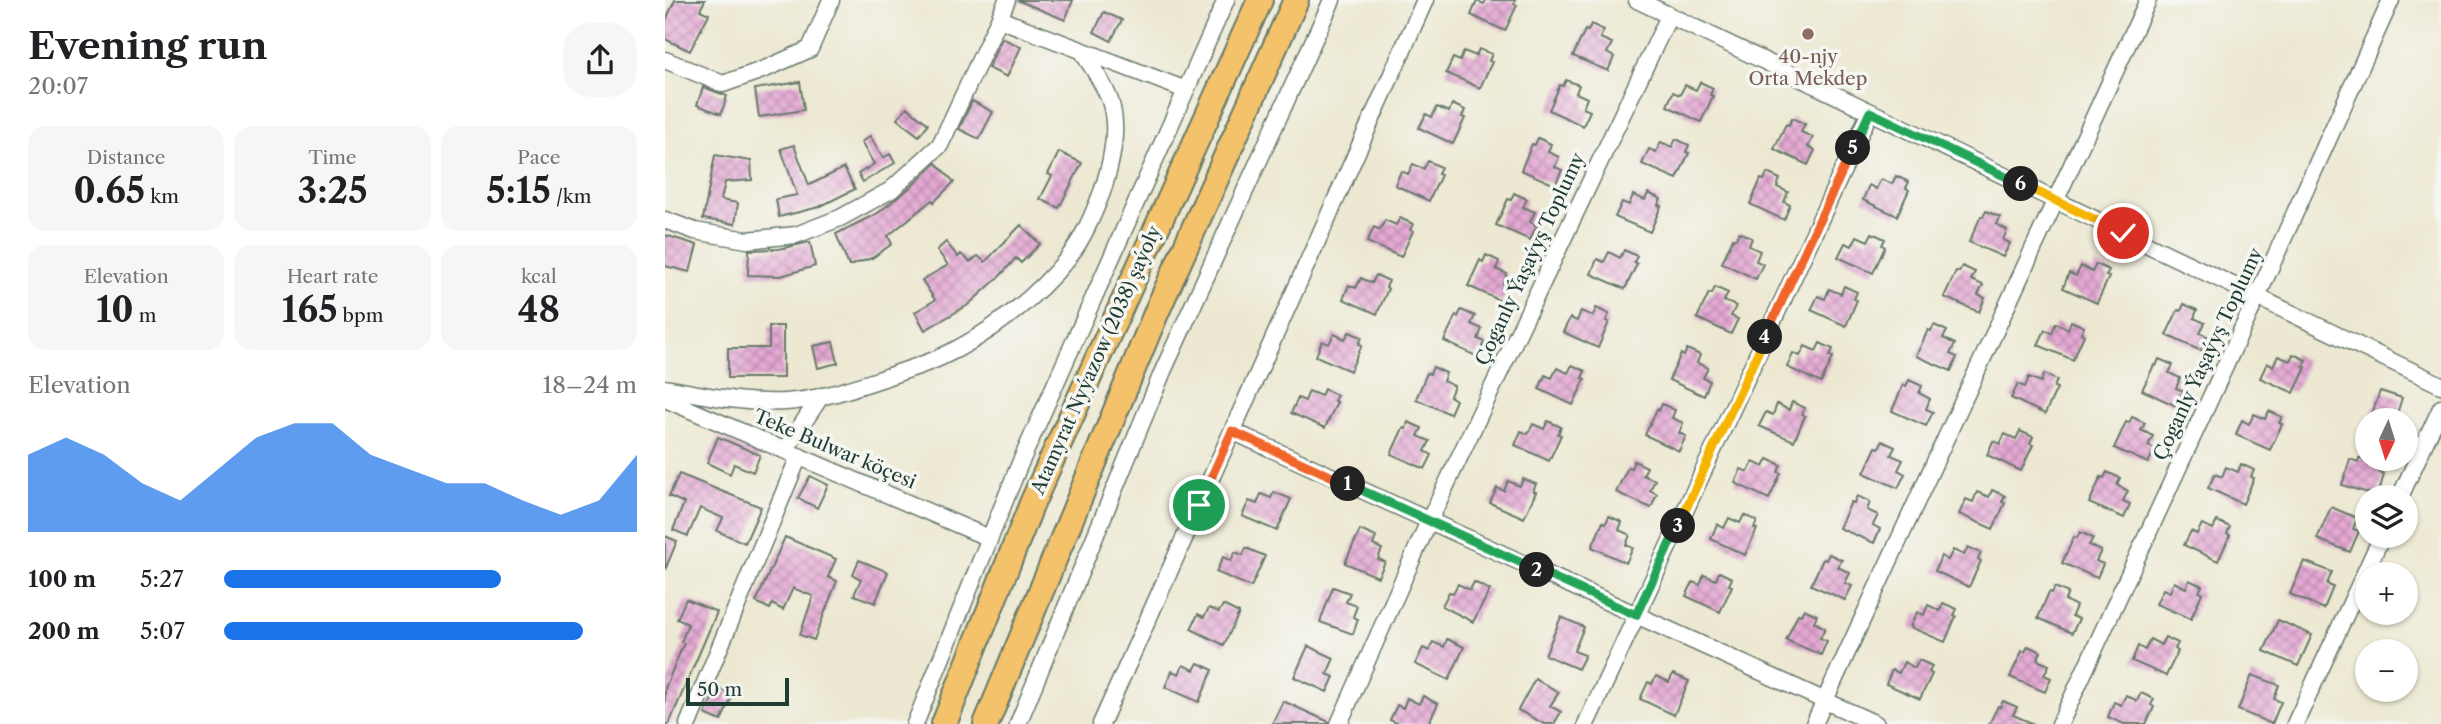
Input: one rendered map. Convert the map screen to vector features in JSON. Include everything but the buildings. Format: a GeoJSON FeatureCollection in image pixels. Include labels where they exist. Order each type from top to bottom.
{"type":"FeatureCollection","features":[{"type":"Feature","properties":{"kind":"main road","name":"Atamyrat Nyýazow (2038) şaýoly"},"geometry":{"type":"LineString","coordinates":[[944,724],[1033,501],[1260,0]]}},
{"type":"Feature","properties":{"kind":"main road","name":"Atamyrat Nyýazow (2038) şaýoly"},"geometry":{"type":"LineString","coordinates":[[986,724],[1157,311],[1296,0]]}},
{"type":"Feature","properties":{"kind":"street"},"geometry":{"type":"LineString","coordinates":[[665,60],[723,84],[765,69],[810,49],[831,0]]}},
{"type":"Feature","properties":{"kind":"street"},"geometry":{"type":"LineString","coordinates":[[665,220],[695,231],[747,240],[796,235],[840,218],[891,190],[940,145],[1007,0]]}},
{"type":"Feature","properties":{"kind":"street"},"geometry":{"type":"LineString","coordinates":[[915,724],[1024,455],[1226,0]]}},
{"type":"Feature","properties":{"kind":"street"},"geometry":{"type":"LineString","coordinates":[[1018,724],[1163,372],[1332,0]]}},
{"type":"Feature","properties":{"kind":"street"},"geometry":{"type":"LineString","coordinates":[[1101,724],[1425,0]]}},
{"type":"Feature","properties":{"kind":"street"},"geometry":{"type":"LineString","coordinates":[[1637,0],[2441,385]]}},
{"type":"Feature","properties":{"kind":"street"},"geometry":{"type":"LineString","coordinates":[[1814,724],[2148,0]]}},
{"type":"Feature","properties":{"kind":"street","name":"Çoganly Ýaşaýyş Toplumy"},"geometry":{"type":"LineString","coordinates":[[2060,724],[2391,0]]}},
{"type":"Feature","properties":{"kind":"street","name":"Çoganly Ýaşaýyş Toplumy"},"geometry":{"type":"LineString","coordinates":[[1339,724],[1429,521],[1669,16]]}},
{"type":"Feature","properties":{"kind":"street"},"geometry":{"type":"LineString","coordinates":[[999,19],[1186,90]]}},
{"type":"Feature","properties":{"kind":"street"},"geometry":{"type":"LineString","coordinates":[[665,388],[720,398],[786,402],[850,389],[938,359],[979,336],[1038,290],[1069,257],[1093,216],[1108,173],[1114,140],[1111,103],[1083,52]]}},
{"type":"Feature","properties":{"kind":"street"},"geometry":{"type":"LineString","coordinates":[[1586,724],[1870,112]]}},
{"type":"Feature","properties":{"kind":"street"},"geometry":{"type":"LineString","coordinates":[[688,724],[792,453],[821,396]]}},
{"type":"Feature","properties":{"kind":"street","name":"Teke Bulwar köçesi"},"geometry":{"type":"LineString","coordinates":[[665,399],[989,538]]}},
{"type":"Feature","properties":{"kind":"street"},"geometry":{"type":"LineString","coordinates":[[2406,485],[2441,408]]}},
{"type":"Feature","properties":{"kind":"street"},"geometry":{"type":"LineString","coordinates":[[1232,431],[1876,724]]}},
{"type":"Feature","properties":{"kind":"street"},"geometry":{"type":"LineString","coordinates":[[2295,724],[2376,548]]}},
{"type":"Feature","properties":{"kind":"place","name":"40-njy Orta Mekdep"},"geometry":{"type":"Point","coordinates":[1808,34]}},
{"type":"Feature","properties":{"kind":"route"},"geometry":{"type":"LineString","coordinates":[[1199,505],[1232,431],[1636,615],[1870,112],[2123,233]]}}]}
